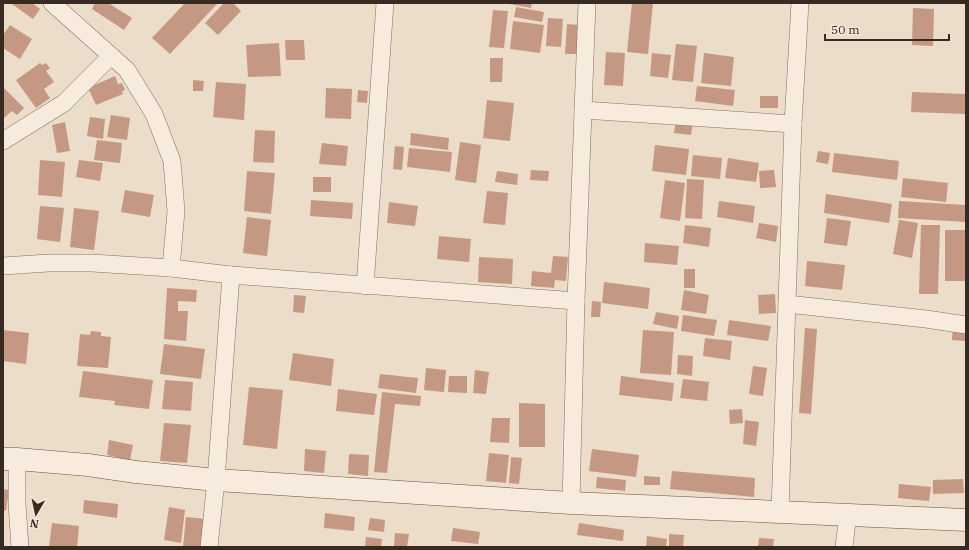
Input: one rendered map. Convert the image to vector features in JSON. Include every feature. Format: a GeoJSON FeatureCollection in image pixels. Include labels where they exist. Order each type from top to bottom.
{"type":"FeatureCollection","features":[{"type":"Feature","properties":{"kind":"street"},"geometry":{"type":"LineString","coordinates":[[52,3],[127,70],[154,114],[172,161],[176,211],[171,268]]}},
{"type":"Feature","properties":{"kind":"street"},"geometry":{"type":"LineString","coordinates":[[365,286],[385,3]]}},
{"type":"Feature","properties":{"kind":"street"},"geometry":{"type":"LineString","coordinates":[[571,503],[576,301],[587,3]]}},
{"type":"Feature","properties":{"kind":"street"},"geometry":{"type":"LineString","coordinates":[[780,511],[793,124],[800,3]]}},
{"type":"Feature","properties":{"kind":"street"},"geometry":{"type":"LineString","coordinates":[[3,141],[64,103],[111,56]]}},
{"type":"Feature","properties":{"kind":"street"},"geometry":{"type":"LineString","coordinates":[[583,110],[793,124]]}},
{"type":"Feature","properties":{"kind":"street"},"geometry":{"type":"LineString","coordinates":[[3,266],[48,263],[92,263],[171,268],[231,275],[365,286],[576,301]]}},
{"type":"Feature","properties":{"kind":"street"},"geometry":{"type":"LineString","coordinates":[[209,547],[216,480],[231,275]]}},
{"type":"Feature","properties":{"kind":"street"},"geometry":{"type":"LineString","coordinates":[[787,304],[926,319],[966,325]]}},
{"type":"Feature","properties":{"kind":"street"},"geometry":{"type":"LineString","coordinates":[[20,547],[17,504],[10,459],[88,465],[136,472],[216,480],[571,503],[966,520]]}},
{"type":"Feature","properties":{"kind":"street"},"geometry":{"type":"LineString","coordinates":[[844,547],[848,514]]}},
{"type":"Feature","properties":{"kind":"building"},"geometry":{"type":"Polygon","coordinates":[[[32,3],[40,9],[33,19],[12,4],[32,3]]]}},
{"type":"Feature","properties":{"kind":"building"},"geometry":{"type":"Polygon","coordinates":[[[95,3],[108,3],[132,18],[124,30],[92,9],[95,3]]]}},
{"type":"Feature","properties":{"kind":"building"},"geometry":{"type":"Polygon","coordinates":[[[185,3],[218,3],[170,54],[152,38],[185,3]]]}},
{"type":"Feature","properties":{"kind":"building"},"geometry":{"type":"Polygon","coordinates":[[[224,3],[233,3],[241,11],[218,35],[205,23],[224,3]]]}},
{"type":"Feature","properties":{"kind":"building"},"geometry":{"type":"Polygon","coordinates":[[[504,3],[532,3],[531,8],[504,3]]]}},
{"type":"Feature","properties":{"kind":"building"},"geometry":{"type":"Polygon","coordinates":[[[632,3],[653,3],[648,54],[627,52],[632,3]]]}},
{"type":"Feature","properties":{"kind":"building"},"geometry":{"type":"Polygon","coordinates":[[[516,7],[544,12],[542,22],[514,17],[516,7]]]}},
{"type":"Feature","properties":{"kind":"building"},"geometry":{"type":"Polygon","coordinates":[[[913,8],[934,9],[933,46],[912,45],[913,8]]]}},
{"type":"Feature","properties":{"kind":"building"},"geometry":{"type":"Polygon","coordinates":[[[493,10],[508,11],[504,48],[489,47],[493,10]]]}},
{"type":"Feature","properties":{"kind":"building"},"geometry":{"type":"Polygon","coordinates":[[[548,18],[563,19],[561,47],[546,46],[548,18]]]}},
{"type":"Feature","properties":{"kind":"building"},"geometry":{"type":"Polygon","coordinates":[[[513,21],[544,25],[540,53],[510,49],[513,21]]]}},
{"type":"Feature","properties":{"kind":"building"},"geometry":{"type":"Polygon","coordinates":[[[567,24],[579,25],[578,54],[565,54],[567,24]]]}},
{"type":"Feature","properties":{"kind":"building"},"geometry":{"type":"Polygon","coordinates":[[[10,25],[32,39],[20,59],[3,48],[3,35],[10,25]]]}},
{"type":"Feature","properties":{"kind":"building"},"geometry":{"type":"Polygon","coordinates":[[[285,40],[304,40],[305,60],[286,60],[285,40]]]}},
{"type":"Feature","properties":{"kind":"building"},"geometry":{"type":"Polygon","coordinates":[[[279,43],[281,76],[248,77],[246,45],[279,43]]]}},
{"type":"Feature","properties":{"kind":"building"},"geometry":{"type":"Polygon","coordinates":[[[676,44],[697,46],[693,82],[672,80],[676,44]]]}},
{"type":"Feature","properties":{"kind":"building"},"geometry":{"type":"Polygon","coordinates":[[[606,52],[625,53],[623,86],[604,85],[606,52]]]}},
{"type":"Feature","properties":{"kind":"building"},"geometry":{"type":"Polygon","coordinates":[[[652,53],[671,55],[668,78],[650,76],[652,53]]]}},
{"type":"Feature","properties":{"kind":"building"},"geometry":{"type":"Polygon","coordinates":[[[704,53],[734,57],[731,86],[701,83],[704,53]]]}},
{"type":"Feature","properties":{"kind":"building"},"geometry":{"type":"Polygon","coordinates":[[[490,58],[503,58],[502,82],[490,82],[490,58]]]}},
{"type":"Feature","properties":{"kind":"building"},"geometry":{"type":"Polygon","coordinates":[[[40,63],[42,65],[46,63],[50,68],[46,71],[54,82],[44,89],[50,98],[36,108],[16,80],[40,63]]]}},
{"type":"Feature","properties":{"kind":"building"},"geometry":{"type":"Polygon","coordinates":[[[115,76],[118,84],[122,83],[125,90],[122,91],[123,94],[96,105],[88,88],[115,76]]]}},
{"type":"Feature","properties":{"kind":"building"},"geometry":{"type":"Polygon","coordinates":[[[193,80],[204,81],[203,91],[193,91],[193,80]]]}},
{"type":"Feature","properties":{"kind":"building"},"geometry":{"type":"Polygon","coordinates":[[[216,82],[246,84],[244,120],[213,117],[216,82]]]}},
{"type":"Feature","properties":{"kind":"building"},"geometry":{"type":"Polygon","coordinates":[[[697,86],[735,90],[733,106],[695,101],[697,86]]]}},
{"type":"Feature","properties":{"kind":"building"},"geometry":{"type":"Polygon","coordinates":[[[3,87],[24,108],[17,115],[12,111],[3,119],[3,87]]]}},
{"type":"Feature","properties":{"kind":"building"},"geometry":{"type":"Polygon","coordinates":[[[326,88],[352,89],[351,119],[325,118],[326,88]]]}},
{"type":"Feature","properties":{"kind":"building"},"geometry":{"type":"Polygon","coordinates":[[[358,90],[368,91],[367,103],[357,102],[358,90]]]}},
{"type":"Feature","properties":{"kind":"building"},"geometry":{"type":"Polygon","coordinates":[[[912,92],[966,94],[966,114],[911,112],[912,92]]]}},
{"type":"Feature","properties":{"kind":"building"},"geometry":{"type":"Polygon","coordinates":[[[760,96],[778,96],[778,108],[760,108],[760,96]]]}},
{"type":"Feature","properties":{"kind":"building"},"geometry":{"type":"Polygon","coordinates":[[[487,100],[514,103],[510,141],[483,138],[487,100]]]}},
{"type":"Feature","properties":{"kind":"building"},"geometry":{"type":"Polygon","coordinates":[[[111,115],[130,118],[127,140],[107,137],[111,115]]]}},
{"type":"Feature","properties":{"kind":"building"},"geometry":{"type":"Polygon","coordinates":[[[90,117],[105,119],[103,139],[87,136],[90,117]]]}},
{"type":"Feature","properties":{"kind":"building"},"geometry":{"type":"Polygon","coordinates":[[[676,120],[693,122],[691,135],[674,133],[676,120]]]}},
{"type":"Feature","properties":{"kind":"building"},"geometry":{"type":"Polygon","coordinates":[[[65,122],[70,151],[57,153],[52,125],[65,122]]]}},
{"type":"Feature","properties":{"kind":"building"},"geometry":{"type":"Polygon","coordinates":[[[255,130],[275,131],[274,163],[253,162],[255,130]]]}},
{"type":"Feature","properties":{"kind":"building"},"geometry":{"type":"Polygon","coordinates":[[[411,133],[449,138],[448,150],[410,145],[411,133]]]}},
{"type":"Feature","properties":{"kind":"building"},"geometry":{"type":"Polygon","coordinates":[[[97,140],[122,143],[120,163],[94,160],[97,140]]]}},
{"type":"Feature","properties":{"kind":"building"},"geometry":{"type":"Polygon","coordinates":[[[460,142],[481,145],[476,183],[455,180],[460,142]]]}},
{"type":"Feature","properties":{"kind":"building"},"geometry":{"type":"Polygon","coordinates":[[[322,143],[348,146],[346,166],[319,164],[322,143]]]}},
{"type":"Feature","properties":{"kind":"building"},"geometry":{"type":"Polygon","coordinates":[[[655,145],[689,149],[686,175],[652,171],[655,145]]]}},
{"type":"Feature","properties":{"kind":"building"},"geometry":{"type":"Polygon","coordinates":[[[395,146],[404,147],[402,170],[393,169],[395,146]]]}},
{"type":"Feature","properties":{"kind":"building"},"geometry":{"type":"Polygon","coordinates":[[[409,148],[452,152],[450,172],[407,167],[409,148]]]}},
{"type":"Feature","properties":{"kind":"building"},"geometry":{"type":"Polygon","coordinates":[[[818,151],[830,153],[828,164],[816,162],[818,151]]]}},
{"type":"Feature","properties":{"kind":"building"},"geometry":{"type":"Polygon","coordinates":[[[834,153],[899,161],[897,180],[832,172],[834,153]]]}},
{"type":"Feature","properties":{"kind":"building"},"geometry":{"type":"Polygon","coordinates":[[[693,155],[722,158],[720,179],[691,176],[693,155]]]}},
{"type":"Feature","properties":{"kind":"building"},"geometry":{"type":"Polygon","coordinates":[[[728,158],[759,163],[756,182],[725,178],[728,158]]]}},
{"type":"Feature","properties":{"kind":"building"},"geometry":{"type":"Polygon","coordinates":[[[40,160],[65,162],[62,197],[38,195],[40,160]]]}},
{"type":"Feature","properties":{"kind":"building"},"geometry":{"type":"Polygon","coordinates":[[[79,160],[103,163],[100,181],[76,177],[79,160]]]}},
{"type":"Feature","properties":{"kind":"building"},"geometry":{"type":"Polygon","coordinates":[[[531,170],[549,171],[548,181],[530,180],[531,170]]]}},
{"type":"Feature","properties":{"kind":"building"},"geometry":{"type":"Polygon","coordinates":[[[774,170],[776,187],[760,188],[759,171],[774,170]]]}},
{"type":"Feature","properties":{"kind":"building"},"geometry":{"type":"Polygon","coordinates":[[[247,171],[275,173],[271,214],[244,211],[247,171]]]}},
{"type":"Feature","properties":{"kind":"building"},"geometry":{"type":"Polygon","coordinates":[[[497,171],[518,174],[517,185],[495,182],[497,171]]]}},
{"type":"Feature","properties":{"kind":"building"},"geometry":{"type":"Polygon","coordinates":[[[313,177],[331,177],[331,192],[313,192],[313,177]]]}},
{"type":"Feature","properties":{"kind":"building"},"geometry":{"type":"Polygon","coordinates":[[[903,178],[948,183],[946,202],[901,197],[903,178]]]}},
{"type":"Feature","properties":{"kind":"building"},"geometry":{"type":"Polygon","coordinates":[[[687,179],[704,180],[702,219],[685,218],[687,179]]]}},
{"type":"Feature","properties":{"kind":"building"},"geometry":{"type":"Polygon","coordinates":[[[665,180],[685,183],[680,221],[660,218],[665,180]]]}},
{"type":"Feature","properties":{"kind":"building"},"geometry":{"type":"Polygon","coordinates":[[[125,190],[154,195],[150,217],[121,212],[125,190]]]}},
{"type":"Feature","properties":{"kind":"building"},"geometry":{"type":"Polygon","coordinates":[[[487,191],[508,193],[505,225],[483,223],[487,191]]]}},
{"type":"Feature","properties":{"kind":"building"},"geometry":{"type":"Polygon","coordinates":[[[826,194],[892,204],[889,223],[824,213],[826,194]]]}},
{"type":"Feature","properties":{"kind":"building"},"geometry":{"type":"Polygon","coordinates":[[[311,200],[353,203],[352,219],[310,216],[311,200]]]}},
{"type":"Feature","properties":{"kind":"building"},"geometry":{"type":"Polygon","coordinates":[[[719,201],[755,206],[753,223],[717,217],[719,201]]]}},
{"type":"Feature","properties":{"kind":"building"},"geometry":{"type":"Polygon","coordinates":[[[899,201],[966,205],[966,222],[898,218],[899,201]]]}},
{"type":"Feature","properties":{"kind":"building"},"geometry":{"type":"Polygon","coordinates":[[[389,202],[418,206],[415,226],[387,223],[389,202]]]}},
{"type":"Feature","properties":{"kind":"building"},"geometry":{"type":"Polygon","coordinates":[[[40,206],[64,208],[60,242],[37,239],[40,206]]]}},
{"type":"Feature","properties":{"kind":"building"},"geometry":{"type":"Polygon","coordinates":[[[74,208],[99,211],[94,250],[70,247],[74,208]]]}},
{"type":"Feature","properties":{"kind":"building"},"geometry":{"type":"Polygon","coordinates":[[[247,217],[271,220],[267,256],[243,253],[247,217]]]}},
{"type":"Feature","properties":{"kind":"building"},"geometry":{"type":"Polygon","coordinates":[[[827,218],[851,221],[847,246],[824,243],[827,218]]]}},
{"type":"Feature","properties":{"kind":"building"},"geometry":{"type":"Polygon","coordinates":[[[899,220],[918,223],[912,258],[893,254],[899,220]]]}},
{"type":"Feature","properties":{"kind":"building"},"geometry":{"type":"Polygon","coordinates":[[[759,223],[778,226],[776,242],[756,238],[759,223]]]}},
{"type":"Feature","properties":{"kind":"building"},"geometry":{"type":"Polygon","coordinates":[[[685,225],[711,228],[709,247],[683,243],[685,225]]]}},
{"type":"Feature","properties":{"kind":"building"},"geometry":{"type":"Polygon","coordinates":[[[921,225],[940,225],[938,294],[919,294],[921,225]]]}},
{"type":"Feature","properties":{"kind":"building"},"geometry":{"type":"Polygon","coordinates":[[[945,230],[966,230],[966,281],[945,281],[945,230]]]}},
{"type":"Feature","properties":{"kind":"building"},"geometry":{"type":"Polygon","coordinates":[[[439,236],[471,239],[469,262],[437,259],[439,236]]]}},
{"type":"Feature","properties":{"kind":"building"},"geometry":{"type":"Polygon","coordinates":[[[645,243],[679,246],[677,265],[644,262],[645,243]]]}},
{"type":"Feature","properties":{"kind":"building"},"geometry":{"type":"Polygon","coordinates":[[[553,256],[568,257],[566,281],[555,280],[554,288],[531,286],[532,271],[551,273],[553,256]]]}},
{"type":"Feature","properties":{"kind":"building"},"geometry":{"type":"Polygon","coordinates":[[[479,257],[513,259],[512,284],[478,282],[479,257]]]}},
{"type":"Feature","properties":{"kind":"building"},"geometry":{"type":"Polygon","coordinates":[[[807,261],[845,265],[842,290],[805,286],[807,261]]]}},
{"type":"Feature","properties":{"kind":"building"},"geometry":{"type":"Polygon","coordinates":[[[684,269],[695,269],[695,288],[684,288],[684,269]]]}},
{"type":"Feature","properties":{"kind":"building"},"geometry":{"type":"Polygon","coordinates":[[[604,282],[650,288],[648,309],[602,303],[604,282]]]}},
{"type":"Feature","properties":{"kind":"building"},"geometry":{"type":"Polygon","coordinates":[[[167,288],[197,290],[196,302],[178,301],[178,311],[188,311],[186,341],[164,339],[167,288]]]}},
{"type":"Feature","properties":{"kind":"building"},"geometry":{"type":"Polygon","coordinates":[[[684,290],[709,295],[706,314],[681,310],[684,290]]]}},
{"type":"Feature","properties":{"kind":"building"},"geometry":{"type":"Polygon","coordinates":[[[775,294],[776,313],[759,314],[758,295],[775,294]]]}},
{"type":"Feature","properties":{"kind":"building"},"geometry":{"type":"Polygon","coordinates":[[[294,295],[306,296],[304,313],[293,312],[294,295]]]}},
{"type":"Feature","properties":{"kind":"building"},"geometry":{"type":"Polygon","coordinates":[[[592,301],[601,302],[600,317],[591,317],[592,301]]]}},
{"type":"Feature","properties":{"kind":"building"},"geometry":{"type":"Polygon","coordinates":[[[656,312],[679,316],[677,329],[653,324],[656,312]]]}},
{"type":"Feature","properties":{"kind":"building"},"geometry":{"type":"Polygon","coordinates":[[[683,315],[717,320],[714,336],[681,331],[683,315]]]}},
{"type":"Feature","properties":{"kind":"building"},"geometry":{"type":"Polygon","coordinates":[[[729,320],[771,326],[768,341],[727,335],[729,320]]]}},
{"type":"Feature","properties":{"kind":"building"},"geometry":{"type":"Polygon","coordinates":[[[953,327],[966,328],[966,341],[952,340],[953,327]]]}},
{"type":"Feature","properties":{"kind":"building"},"geometry":{"type":"Polygon","coordinates":[[[805,328],[817,329],[811,414],[799,413],[805,328]]]}},
{"type":"Feature","properties":{"kind":"building"},"geometry":{"type":"Polygon","coordinates":[[[3,330],[29,333],[26,364],[3,361],[3,330]]]}},
{"type":"Feature","properties":{"kind":"building"},"geometry":{"type":"Polygon","coordinates":[[[643,330],[674,332],[671,375],[640,373],[643,330]]]}},
{"type":"Feature","properties":{"kind":"building"},"geometry":{"type":"Polygon","coordinates":[[[91,331],[101,332],[101,336],[111,337],[108,368],[77,366],[80,334],[90,335],[91,331]]]}},
{"type":"Feature","properties":{"kind":"building"},"geometry":{"type":"Polygon","coordinates":[[[705,338],[732,341],[730,360],[703,356],[705,338]]]}},
{"type":"Feature","properties":{"kind":"building"},"geometry":{"type":"Polygon","coordinates":[[[164,344],[205,349],[201,379],[160,374],[164,344]]]}},
{"type":"Feature","properties":{"kind":"building"},"geometry":{"type":"Polygon","coordinates":[[[293,353],[334,359],[331,386],[289,380],[293,353]]]}},
{"type":"Feature","properties":{"kind":"building"},"geometry":{"type":"Polygon","coordinates":[[[678,355],[693,356],[692,376],[677,374],[678,355]]]}},
{"type":"Feature","properties":{"kind":"building"},"geometry":{"type":"Polygon","coordinates":[[[753,366],[767,368],[763,396],[749,394],[753,366]]]}},
{"type":"Feature","properties":{"kind":"building"},"geometry":{"type":"Polygon","coordinates":[[[426,368],[446,370],[444,392],[424,390],[426,368]]]}},
{"type":"Feature","properties":{"kind":"building"},"geometry":{"type":"Polygon","coordinates":[[[475,370],[489,372],[486,394],[473,393],[475,370]]]}},
{"type":"Feature","properties":{"kind":"building"},"geometry":{"type":"Polygon","coordinates":[[[83,371],[153,380],[149,409],[114,405],[115,401],[79,397],[83,371]]]}},
{"type":"Feature","properties":{"kind":"building"},"geometry":{"type":"Polygon","coordinates":[[[380,374],[418,378],[416,393],[378,388],[380,374]]]}},
{"type":"Feature","properties":{"kind":"building"},"geometry":{"type":"Polygon","coordinates":[[[449,376],[467,376],[467,393],[448,392],[449,376]]]}},
{"type":"Feature","properties":{"kind":"building"},"geometry":{"type":"Polygon","coordinates":[[[621,376],[674,383],[672,401],[619,395],[621,376]]]}},
{"type":"Feature","properties":{"kind":"building"},"geometry":{"type":"Polygon","coordinates":[[[683,379],[709,382],[707,401],[680,398],[683,379]]]}},
{"type":"Feature","properties":{"kind":"building"},"geometry":{"type":"Polygon","coordinates":[[[165,380],[193,382],[191,411],[162,409],[165,380]]]}},
{"type":"Feature","properties":{"kind":"building"},"geometry":{"type":"Polygon","coordinates":[[[249,387],[283,390],[277,449],[243,445],[249,387]]]}},
{"type":"Feature","properties":{"kind":"building"},"geometry":{"type":"Polygon","coordinates":[[[338,389],[377,394],[374,415],[336,411],[338,389]]]}},
{"type":"Feature","properties":{"kind":"building"},"geometry":{"type":"Polygon","coordinates":[[[382,392],[421,396],[420,406],[395,404],[387,473],[374,472],[382,392]]]}},
{"type":"Feature","properties":{"kind":"building"},"geometry":{"type":"Polygon","coordinates":[[[519,403],[545,404],[545,447],[519,447],[519,403]]]}},
{"type":"Feature","properties":{"kind":"building"},"geometry":{"type":"Polygon","coordinates":[[[742,409],[743,423],[730,424],[729,410],[742,409]]]}},
{"type":"Feature","properties":{"kind":"building"},"geometry":{"type":"Polygon","coordinates":[[[492,418],[510,418],[509,443],[490,442],[492,418]]]}},
{"type":"Feature","properties":{"kind":"building"},"geometry":{"type":"Polygon","coordinates":[[[745,420],[759,422],[756,446],[743,444],[745,420]]]}},
{"type":"Feature","properties":{"kind":"building"},"geometry":{"type":"Polygon","coordinates":[[[164,423],[191,425],[187,463],[160,461],[164,423]]]}},
{"type":"Feature","properties":{"kind":"building"},"geometry":{"type":"Polygon","coordinates":[[[109,440],[133,445],[130,460],[107,455],[109,440]]]}},
{"type":"Feature","properties":{"kind":"building"},"geometry":{"type":"Polygon","coordinates":[[[305,449],[326,451],[324,473],[304,471],[305,449]]]}},
{"type":"Feature","properties":{"kind":"building"},"geometry":{"type":"Polygon","coordinates":[[[592,449],[639,455],[636,477],[589,471],[592,449]]]}},
{"type":"Feature","properties":{"kind":"building"},"geometry":{"type":"Polygon","coordinates":[[[489,453],[509,455],[506,483],[486,481],[489,453]]]}},
{"type":"Feature","properties":{"kind":"building"},"geometry":{"type":"Polygon","coordinates":[[[349,454],[369,455],[368,476],[348,474],[349,454]]]}},
{"type":"Feature","properties":{"kind":"building"},"geometry":{"type":"Polygon","coordinates":[[[511,457],[522,458],[519,484],[509,483],[511,457]]]}},
{"type":"Feature","properties":{"kind":"building"},"geometry":{"type":"Polygon","coordinates":[[[672,471],[755,478],[754,497],[670,489],[672,471]]]}},
{"type":"Feature","properties":{"kind":"building"},"geometry":{"type":"Polygon","coordinates":[[[644,476],[660,477],[660,485],[644,485],[644,476]]]}},
{"type":"Feature","properties":{"kind":"building"},"geometry":{"type":"Polygon","coordinates":[[[597,477],[626,480],[625,491],[596,488],[597,477]]]}},
{"type":"Feature","properties":{"kind":"building"},"geometry":{"type":"Polygon","coordinates":[[[963,479],[964,493],[933,494],[933,480],[963,479]]]}},
{"type":"Feature","properties":{"kind":"building"},"geometry":{"type":"Polygon","coordinates":[[[899,484],[931,487],[929,501],[898,498],[899,484]]]}},
{"type":"Feature","properties":{"kind":"building"},"geometry":{"type":"Polygon","coordinates":[[[3,489],[9,490],[6,511],[3,510],[3,489]]]}},
{"type":"Feature","properties":{"kind":"building"},"geometry":{"type":"Polygon","coordinates":[[[84,500],[118,504],[117,518],[83,513],[84,500]]]}},
{"type":"Feature","properties":{"kind":"building"},"geometry":{"type":"Polygon","coordinates":[[[169,507],[185,510],[181,543],[164,540],[169,507]]]}},
{"type":"Feature","properties":{"kind":"building"},"geometry":{"type":"Polygon","coordinates":[[[325,513],[355,517],[354,531],[324,528],[325,513]]]}},
{"type":"Feature","properties":{"kind":"building"},"geometry":{"type":"Polygon","coordinates":[[[186,517],[206,519],[203,547],[183,547],[186,517]]]}},
{"type":"Feature","properties":{"kind":"building"},"geometry":{"type":"Polygon","coordinates":[[[370,518],[385,520],[384,532],[368,530],[370,518]]]}},
{"type":"Feature","properties":{"kind":"building"},"geometry":{"type":"Polygon","coordinates":[[[52,523],[79,526],[77,547],[49,547],[52,523]]]}},
{"type":"Feature","properties":{"kind":"building"},"geometry":{"type":"Polygon","coordinates":[[[579,523],[624,530],[623,541],[577,535],[579,523]]]}},
{"type":"Feature","properties":{"kind":"building"},"geometry":{"type":"Polygon","coordinates":[[[453,528],[480,532],[478,544],[451,541],[453,528]]]}},
{"type":"Feature","properties":{"kind":"building"},"geometry":{"type":"Polygon","coordinates":[[[395,533],[409,534],[407,547],[394,547],[395,533]]]}},
{"type":"Feature","properties":{"kind":"building"},"geometry":{"type":"Polygon","coordinates":[[[669,534],[684,535],[683,547],[669,547],[669,534]]]}},
{"type":"Feature","properties":{"kind":"building"},"geometry":{"type":"Polygon","coordinates":[[[647,536],[667,539],[666,547],[646,547],[647,536]]]}},
{"type":"Feature","properties":{"kind":"building"},"geometry":{"type":"Polygon","coordinates":[[[366,537],[382,539],[381,547],[365,547],[366,537]]]}},
{"type":"Feature","properties":{"kind":"building"},"geometry":{"type":"Polygon","coordinates":[[[759,538],[774,539],[773,547],[758,547],[759,538]]]}}]}
